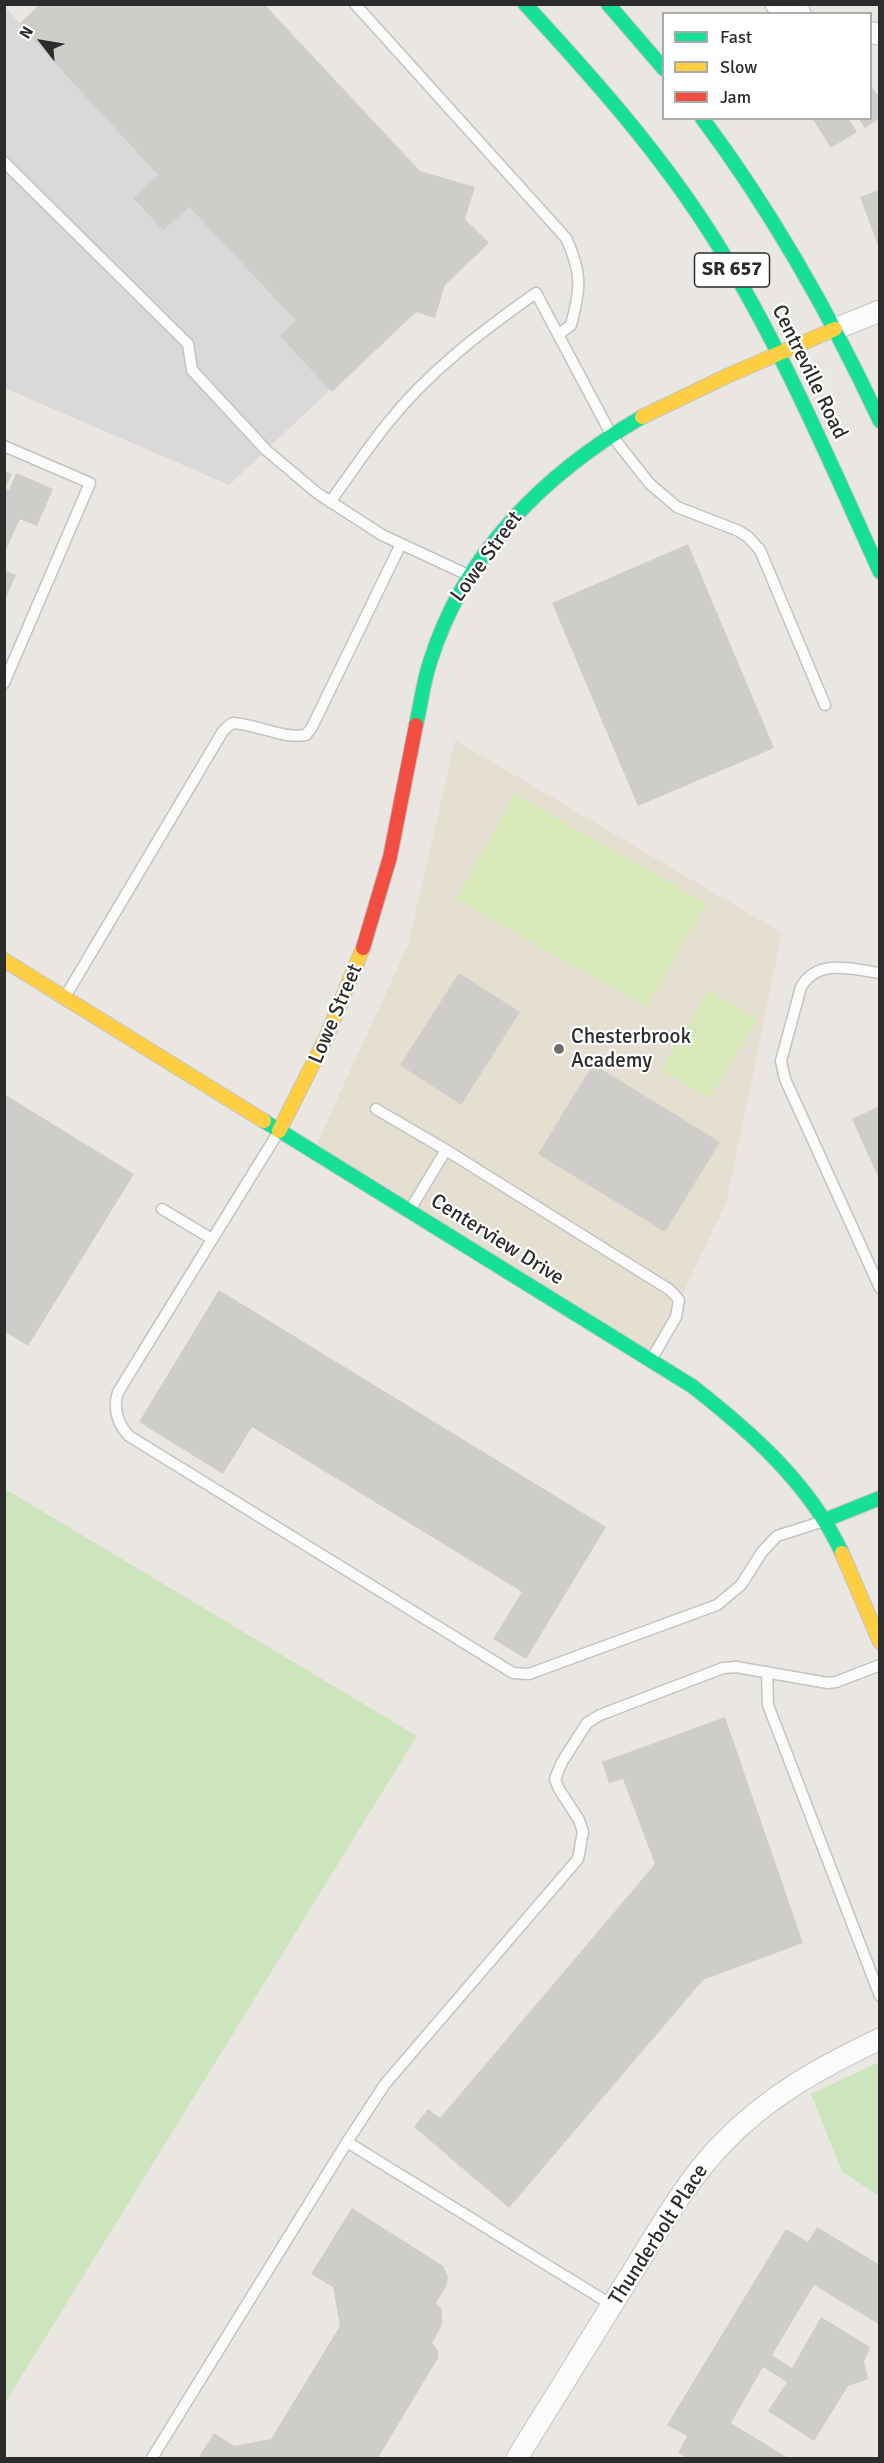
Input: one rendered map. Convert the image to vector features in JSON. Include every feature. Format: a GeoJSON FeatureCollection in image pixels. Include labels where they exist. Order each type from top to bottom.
{"type":"FeatureCollection","features":[{"type":"Feature","properties":{"kind":"street","name":"Centreville Road"},"geometry":{"type":"LineString","coordinates":[[525,4],[605,91],[679,188],[715,242],[799,391],[879,572]]}},
{"type":"Feature","properties":{"kind":"street"},"geometry":{"type":"LineString","coordinates":[[608,4],[662,68]]}},
{"type":"Feature","properties":{"kind":"street"},"geometry":{"type":"LineString","coordinates":[[776,4],[795,12]]}},
{"type":"Feature","properties":{"kind":"street","name":"Centreville Road"},"geometry":{"type":"LineString","coordinates":[[703,120],[755,192],[806,273],[879,421]]}},
{"type":"Feature","properties":{"kind":"street","name":"Lowe Street"},"geometry":{"type":"LineString","coordinates":[[279,1131],[315,1064],[359,962],[385,877],[429,661],[451,608],[469,576],[528,502],[556,475],[612,436],[681,398],[778,353],[879,311]]}},
{"type":"Feature","properties":{"kind":"street","name":"Centerview Drive"},"geometry":{"type":"LineString","coordinates":[[4,960],[651,1360],[692,1386],[729,1414],[764,1447],[825,1520],[879,1642]]}},
{"type":"Feature","properties":{"kind":"street"},"geometry":{"type":"LineString","coordinates":[[825,1520],[879,1498]]}},
{"type":"Feature","properties":{"kind":"street","name":"Thunderbolt Place"},"geometry":{"type":"LineString","coordinates":[[517,2458],[684,2190],[721,2145],[755,2113],[794,2084],[836,2060],[879,2040]]}},
{"type":"Feature","properties":{"kind":"lane"},"geometry":{"type":"LineString","coordinates":[[355,4],[566,238],[576,259],[580,282],[571,325],[558,335]]}},
{"type":"Feature","properties":{"kind":"lane"},"geometry":{"type":"LineString","coordinates":[[4,162],[188,344],[192,370],[266,450],[330,502],[382,535],[469,576]]}},
{"type":"Feature","properties":{"kind":"lane"},"geometry":{"type":"LineString","coordinates":[[330,502],[387,423],[459,349],[536,294],[612,436],[650,484],[677,507],[739,531],[760,550],[825,705]]}},
{"type":"Feature","properties":{"kind":"lane"},"geometry":{"type":"LineString","coordinates":[[4,446],[90,483],[4,683]]}},
{"type":"Feature","properties":{"kind":"lane"},"geometry":{"type":"LineString","coordinates":[[65,998],[223,731],[232,723],[248,723],[277,733],[297,736],[306,735],[312,727],[401,544]]}},
{"type":"Feature","properties":{"kind":"lane"},"geometry":{"type":"LineString","coordinates":[[879,973],[830,967],[806,979],[801,987],[781,1061],[785,1079],[879,1288]]}},
{"type":"Feature","properties":{"kind":"lane"},"geometry":{"type":"LineString","coordinates":[[376,1109],[670,1290],[679,1300],[676,1317],[651,1360]]}},
{"type":"Feature","properties":{"kind":"lane"},"geometry":{"type":"LineString","coordinates":[[279,1131],[118,1392],[115,1408],[124,1430],[138,1442],[506,1670],[529,1674],[717,1605],[741,1585],[762,1552],[777,1536],[825,1520]]}},
{"type":"Feature","properties":{"kind":"lane"},"geometry":{"type":"LineString","coordinates":[[409,1211],[446,1150]]}},
{"type":"Feature","properties":{"kind":"lane"},"geometry":{"type":"LineString","coordinates":[[162,1209],[212,1239]]}},
{"type":"Feature","properties":{"kind":"lane"},"geometry":{"type":"LineString","coordinates":[[152,2458],[385,2084],[578,1859],[583,1832],[579,1820],[555,1779],[562,1762],[587,1723],[600,1715],[723,1668],[736,1667],[836,1682],[879,1665]]}},
{"type":"Feature","properties":{"kind":"lane"},"geometry":{"type":"LineString","coordinates":[[768,1672],[768,1705],[879,1996]]}},
{"type":"Feature","properties":{"kind":"lane"},"geometry":{"type":"LineString","coordinates":[[347,2142],[612,2305]]}},
{"type":"Feature","properties":{"kind":"shaded area"},"geometry":{"type":"Polygon","coordinates":[[[4,6],[158,175],[133,199],[163,231],[189,207],[296,321],[331,389],[229,485],[5,388],[4,6]]]}},
{"type":"Feature","properties":{"kind":"shaded area","name":"Chesterbrook Academy"},"geometry":{"type":"Polygon","coordinates":[[[455,740],[782,933],[727,1201],[651,1360],[313,1152],[408,945],[455,740]]]}},
{"type":"Feature","properties":{"kind":"green space"},"geometry":{"type":"Polygon","coordinates":[[[515,794],[706,903],[647,1007],[456,899],[515,794]]]}},
{"type":"Feature","properties":{"kind":"green space"},"geometry":{"type":"Polygon","coordinates":[[[708,990],[757,1019],[710,1098],[661,1070],[708,990]]]}},
{"type":"Feature","properties":{"kind":"green space"},"geometry":{"type":"Polygon","coordinates":[[[5,1489],[417,1736],[5,2403],[5,1489]]]}},
{"type":"Feature","properties":{"kind":"green space"},"geometry":{"type":"Polygon","coordinates":[[[879,2062],[879,2196],[842,2172],[811,2094],[879,2062]]]}},
{"type":"Feature","properties":{"kind":"building"},"geometry":{"type":"Polygon","coordinates":[[[40,4],[264,4],[420,171],[475,187],[465,219],[489,243],[445,285],[435,318],[416,312],[332,392],[280,336],[296,321],[189,207],[163,231],[133,198],[158,175],[19,24],[40,4]]]}},
{"type":"Feature","properties":{"kind":"building"},"geometry":{"type":"Polygon","coordinates":[[[872,88],[880,98],[880,118],[865,128],[859,120],[872,120],[872,88]]]}},
{"type":"Feature","properties":{"kind":"building"},"geometry":{"type":"Polygon","coordinates":[[[813,120],[849,120],[857,132],[831,148],[813,120]]]}},
{"type":"Feature","properties":{"kind":"building"},"geometry":{"type":"Polygon","coordinates":[[[880,190],[880,248],[879,248],[860,197],[880,190]]]}},
{"type":"Feature","properties":{"kind":"building"},"geometry":{"type":"Polygon","coordinates":[[[4,471],[12,474],[5,488],[9,490],[16,473],[53,489],[37,526],[20,519],[4,554],[4,471]]]}},
{"type":"Feature","properties":{"kind":"building"},"geometry":{"type":"Polygon","coordinates":[[[688,544],[774,748],[638,806],[552,603],[688,544]]]}},
{"type":"Feature","properties":{"kind":"building"},"geometry":{"type":"Polygon","coordinates":[[[4,570],[16,575],[4,602],[4,570]]]}},
{"type":"Feature","properties":{"kind":"building"},"geometry":{"type":"Polygon","coordinates":[[[459,973],[520,1012],[461,1105],[400,1065],[459,973]]]}},
{"type":"Feature","properties":{"kind":"building"},"geometry":{"type":"Polygon","coordinates":[[[593,1064],[720,1142],[665,1232],[538,1154],[593,1064]]]}},
{"type":"Feature","properties":{"kind":"building"},"geometry":{"type":"Polygon","coordinates":[[[4,1094],[134,1174],[28,1346],[4,1331],[4,1094]]]}},
{"type":"Feature","properties":{"kind":"building"},"geometry":{"type":"Polygon","coordinates":[[[880,1106],[880,1181],[852,1119],[880,1106]]]}},
{"type":"Feature","properties":{"kind":"building"},"geometry":{"type":"Polygon","coordinates":[[[219,1290],[606,1527],[526,1659],[493,1639],[522,1592],[252,1427],[223,1474],[139,1422],[219,1290]]]}},
{"type":"Feature","properties":{"kind":"building"},"geometry":{"type":"Polygon","coordinates":[[[725,1717],[803,1943],[703,1980],[509,2208],[414,2127],[428,2109],[440,2118],[655,1864],[623,1779],[609,1783],[602,1762],[725,1717]]]}},
{"type":"Feature","properties":{"kind":"building"},"geometry":{"type":"Polygon","coordinates":[[[352,2208],[443,2266],[448,2277],[446,2287],[436,2303],[442,2310],[441,2327],[432,2343],[438,2351],[438,2358],[378,2458],[198,2458],[214,2433],[234,2446],[271,2439],[340,2326],[333,2287],[311,2274],[352,2208]]]}},
{"type":"Feature","properties":{"kind":"building"},"geometry":{"type":"Polygon","coordinates":[[[817,2227],[880,2265],[880,2325],[814,2285],[772,2355],[792,2368],[821,2317],[870,2347],[864,2362],[868,2379],[848,2386],[814,2441],[768,2411],[787,2382],[763,2367],[731,2423],[788,2458],[687,2458],[678,2453],[687,2436],[667,2425],[786,2229],[808,2242],[817,2227]]]}},
{"type":"Feature","properties":{"kind":"traffic: fast"},"geometry":{"type":"LineString","coordinates":[[525,4],[626,118],[673,179],[716,242],[740,281],[783,363],[880,572]]}},
{"type":"Feature","properties":{"kind":"traffic: fast"},"geometry":{"type":"LineString","coordinates":[[608,4],[662,67]]}},
{"type":"Feature","properties":{"kind":"traffic: fast"},"geometry":{"type":"LineString","coordinates":[[703,120],[753,190],[799,265],[880,421]]}},
{"type":"Feature","properties":{"kind":"traffic: fast"},"geometry":{"type":"LineString","coordinates":[[416,725],[428,670],[445,622],[486,551],[541,490],[606,439],[642,417]]}},
{"type":"Feature","properties":{"kind":"traffic: fast"},"geometry":{"type":"LineString","coordinates":[[264,1121],[692,1386],[757,1441],[796,1482],[829,1528],[842,1553]]}},
{"type":"Feature","properties":{"kind":"traffic: fast"},"geometry":{"type":"LineString","coordinates":[[825,1520],[880,1498]]}},
{"type":"Feature","properties":{"kind":"traffic: slow"},"geometry":{"type":"LineString","coordinates":[[642,417],[727,376],[835,329]]}},
{"type":"Feature","properties":{"kind":"traffic: slow"},"geometry":{"type":"LineString","coordinates":[[279,1131],[326,1038],[363,948]]}},
{"type":"Feature","properties":{"kind":"traffic: slow"},"geometry":{"type":"LineString","coordinates":[[4,960],[264,1121]]}},
{"type":"Feature","properties":{"kind":"traffic: slow"},"geometry":{"type":"LineString","coordinates":[[842,1553],[880,1642]]}},
{"type":"Feature","properties":{"kind":"traffic: jam"},"geometry":{"type":"LineString","coordinates":[[363,948],[390,857],[416,725]]}},
{"type":"Feature","properties":{"kind":"place","name":"Chesterbrook Academy"},"geometry":{"type":"Point","coordinates":[559,1049]}}]}
